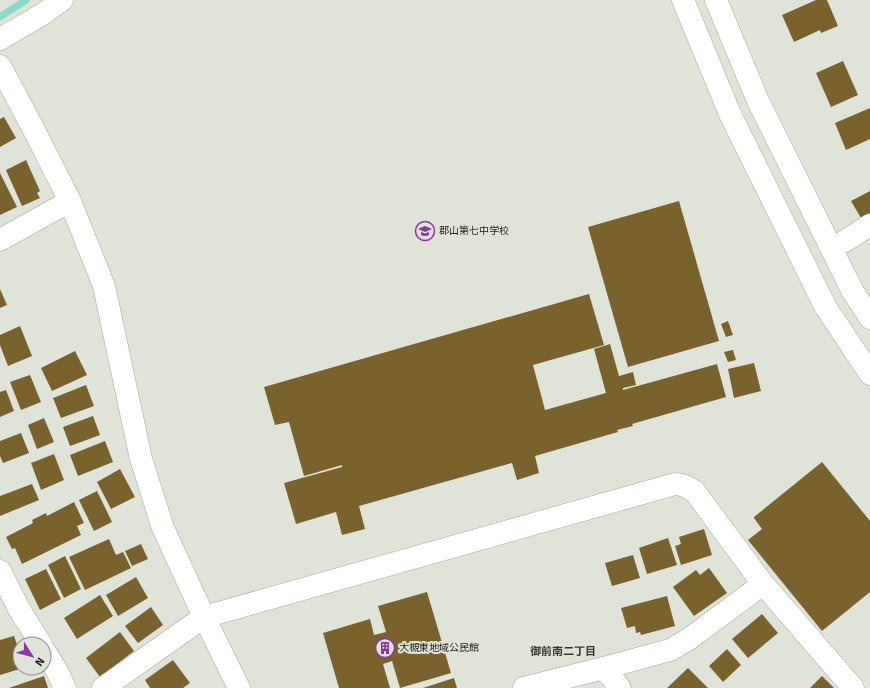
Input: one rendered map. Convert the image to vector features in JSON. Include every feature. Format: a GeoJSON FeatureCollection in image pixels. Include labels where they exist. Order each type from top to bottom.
{"type":"FeatureCollection","features":[{"type":"Feature","properties":{"kind":"street"},"geometry":{"type":"LineString","coordinates":[[0,39],[43,14],[62,0]]}},
{"type":"Feature","properties":{"kind":"street"},"geometry":{"type":"LineString","coordinates":[[683,0],[730,114],[825,306],[870,374]]}},
{"type":"Feature","properties":{"kind":"street"},"geometry":{"type":"LineString","coordinates":[[716,0],[758,101],[852,290],[870,318]]}},
{"type":"Feature","properties":{"kind":"street"},"geometry":{"type":"LineString","coordinates":[[0,66],[70,201],[104,286],[141,459],[163,528],[239,688]]}},
{"type":"Feature","properties":{"kind":"street"},"geometry":{"type":"LineString","coordinates":[[0,240],[70,201]]}},
{"type":"Feature","properties":{"kind":"street"},"geometry":{"type":"LineString","coordinates":[[845,241],[870,225]]}},
{"type":"Feature","properties":{"kind":"street"},"geometry":{"type":"LineString","coordinates":[[103,688],[204,617],[674,484],[681,484],[695,492],[763,584],[853,688]]}},
{"type":"Feature","properties":{"kind":"street"},"geometry":{"type":"LineString","coordinates":[[0,571],[19,609],[36,636]]}},
{"type":"Feature","properties":{"kind":"street"},"geometry":{"type":"LineString","coordinates":[[524,688],[670,650],[680,645],[763,584]]}},
{"type":"Feature","properties":{"kind":"street"},"geometry":{"type":"LineString","coordinates":[[52,663],[65,688]]}},
{"type":"Feature","properties":{"kind":"street"},"geometry":{"type":"LineString","coordinates":[[604,668],[620,688]]}},
{"type":"Feature","properties":{"kind":"building"},"geometry":{"type":"Polygon","coordinates":[[[816,0],[827,0],[838,26],[821,33],[820,30],[794,42],[782,15],[816,0]]]}},
{"type":"Feature","properties":{"kind":"building"},"geometry":{"type":"Polygon","coordinates":[[[843,61],[858,95],[831,107],[816,73],[843,61]]]}},
{"type":"Feature","properties":{"kind":"building"},"geometry":{"type":"Polygon","coordinates":[[[870,108],[870,139],[846,150],[835,123],[870,108]]]}},
{"type":"Feature","properties":{"kind":"building"},"geometry":{"type":"Polygon","coordinates":[[[4,117],[16,138],[0,147],[0,119],[4,117]]]}},
{"type":"Feature","properties":{"kind":"building"},"geometry":{"type":"Polygon","coordinates":[[[26,160],[40,191],[37,193],[40,198],[22,206],[6,170],[26,160]]]}},
{"type":"Feature","properties":{"kind":"building"},"geometry":{"type":"Polygon","coordinates":[[[0,173],[17,207],[0,215],[0,173]]]}},
{"type":"Feature","properties":{"kind":"building"},"geometry":{"type":"Polygon","coordinates":[[[870,191],[870,213],[861,218],[851,201],[870,191]]]}},
{"type":"Feature","properties":{"kind":"building"},"geometry":{"type":"Polygon","coordinates":[[[679,201],[719,341],[628,367],[588,227],[679,201]]]}},
{"type":"Feature","properties":{"kind":"building"},"geometry":{"type":"Polygon","coordinates":[[[0,289],[7,305],[0,308],[0,289]]]}},
{"type":"Feature","properties":{"kind":"building"},"geometry":{"type":"Polygon","coordinates":[[[589,294],[604,345],[533,365],[545,410],[606,393],[594,349],[610,344],[619,376],[633,372],[636,385],[623,388],[623,390],[717,364],[726,397],[632,424],[633,426],[617,430],[618,432],[535,456],[539,473],[517,480],[512,463],[359,506],[365,529],[342,535],[336,512],[296,524],[284,483],[342,467],[342,465],[304,476],[289,422],[275,425],[264,387],[589,294]]]}},
{"type":"Feature","properties":{"kind":"building"},"geometry":{"type":"Polygon","coordinates":[[[728,321],[733,335],[726,337],[721,324],[728,321]]]}},
{"type":"Feature","properties":{"kind":"building"},"geometry":{"type":"Polygon","coordinates":[[[20,326],[32,356],[8,366],[0,345],[0,335],[20,326]]]}},
{"type":"Feature","properties":{"kind":"building"},"geometry":{"type":"Polygon","coordinates":[[[733,350],[736,360],[728,362],[724,352],[733,350]]]}},
{"type":"Feature","properties":{"kind":"building"},"geometry":{"type":"Polygon","coordinates":[[[75,351],[87,375],[52,391],[41,368],[75,351]]]}},
{"type":"Feature","properties":{"kind":"building"},"geometry":{"type":"Polygon","coordinates":[[[754,363],[761,391],[734,398],[728,369],[754,363]]]}},
{"type":"Feature","properties":{"kind":"building"},"geometry":{"type":"Polygon","coordinates":[[[30,375],[41,402],[21,410],[10,382],[30,375]]]}},
{"type":"Feature","properties":{"kind":"building"},"geometry":{"type":"Polygon","coordinates":[[[86,385],[94,406],[61,418],[53,398],[86,385]]]}},
{"type":"Feature","properties":{"kind":"building"},"geometry":{"type":"Polygon","coordinates":[[[6,390],[14,411],[0,417],[0,392],[6,390]]]}},
{"type":"Feature","properties":{"kind":"building"},"geometry":{"type":"Polygon","coordinates":[[[93,416],[100,435],[70,446],[63,427],[93,416]]]}},
{"type":"Feature","properties":{"kind":"building"},"geometry":{"type":"Polygon","coordinates":[[[44,418],[54,442],[37,449],[28,425],[44,418]]]}},
{"type":"Feature","properties":{"kind":"building"},"geometry":{"type":"Polygon","coordinates":[[[21,433],[29,453],[3,463],[0,456],[0,441],[21,433]]]}},
{"type":"Feature","properties":{"kind":"building"},"geometry":{"type":"Polygon","coordinates":[[[105,441],[113,462],[78,476],[70,455],[105,441]]]}},
{"type":"Feature","properties":{"kind":"building"},"geometry":{"type":"Polygon","coordinates":[[[54,454],[64,480],[41,490],[31,463],[54,454]]]}},
{"type":"Feature","properties":{"kind":"building"},"geometry":{"type":"Polygon","coordinates":[[[822,462],[870,521],[870,592],[822,631],[748,540],[762,529],[754,517],[822,462]]]}},
{"type":"Feature","properties":{"kind":"building"},"geometry":{"type":"Polygon","coordinates":[[[120,469],[135,497],[111,509],[97,482],[120,469]]]}},
{"type":"Feature","properties":{"kind":"building"},"geometry":{"type":"Polygon","coordinates":[[[32,484],[39,500],[0,516],[0,496],[32,484]]]}},
{"type":"Feature","properties":{"kind":"building"},"geometry":{"type":"Polygon","coordinates":[[[97,491],[112,522],[94,531],[79,500],[97,491]]]}},
{"type":"Feature","properties":{"kind":"building"},"geometry":{"type":"Polygon","coordinates":[[[74,502],[84,523],[77,526],[81,535],[22,564],[15,548],[12,549],[6,537],[33,523],[32,520],[46,513],[47,516],[74,502]]]}},
{"type":"Feature","properties":{"kind":"building"},"geometry":{"type":"Polygon","coordinates":[[[704,529],[712,555],[681,565],[675,546],[681,544],[679,537],[704,529]]]}},
{"type":"Feature","properties":{"kind":"building"},"geometry":{"type":"Polygon","coordinates":[[[668,538],[677,565],[647,574],[639,548],[668,538]]]}},
{"type":"Feature","properties":{"kind":"building"},"geometry":{"type":"Polygon","coordinates":[[[109,539],[116,555],[123,552],[131,568],[85,590],[69,557],[109,539]]]}},
{"type":"Feature","properties":{"kind":"building"},"geometry":{"type":"Polygon","coordinates":[[[141,544],[148,559],[132,566],[125,551],[141,544]]]}},
{"type":"Feature","properties":{"kind":"building"},"geometry":{"type":"Polygon","coordinates":[[[633,555],[640,578],[612,586],[605,563],[633,555]]]}},
{"type":"Feature","properties":{"kind":"building"},"geometry":{"type":"Polygon","coordinates":[[[65,556],[81,589],[64,598],[48,565],[65,556]]]}},
{"type":"Feature","properties":{"kind":"building"},"geometry":{"type":"Polygon","coordinates":[[[709,568],[727,593],[694,616],[673,587],[696,570],[700,575],[709,568]]]}},
{"type":"Feature","properties":{"kind":"building"},"geometry":{"type":"Polygon","coordinates":[[[46,569],[61,599],[40,610],[25,579],[46,569]]]}},
{"type":"Feature","properties":{"kind":"building"},"geometry":{"type":"Polygon","coordinates":[[[136,577],[148,598],[118,616],[106,595],[136,577]]]}},
{"type":"Feature","properties":{"kind":"building","name":"大槻東地域公民館"},"geometry":{"type":"Polygon","coordinates":[[[427,592],[451,673],[400,688],[392,661],[383,664],[390,688],[339,688],[323,633],[370,619],[374,635],[386,632],[378,606],[427,592]]]}},
{"type":"Feature","properties":{"kind":"building"},"geometry":{"type":"Polygon","coordinates":[[[100,595],[113,616],[77,639],[64,618],[100,595]]]}},
{"type":"Feature","properties":{"kind":"building"},"geometry":{"type":"Polygon","coordinates":[[[667,596],[675,626],[641,635],[640,632],[636,633],[635,626],[627,628],[621,608],[667,596]]]}},
{"type":"Feature","properties":{"kind":"building"},"geometry":{"type":"Polygon","coordinates":[[[151,607],[163,625],[138,643],[125,626],[151,607]]]}},
{"type":"Feature","properties":{"kind":"building"},"geometry":{"type":"Polygon","coordinates":[[[762,614],[778,633],[748,658],[732,639],[762,614]]]}},
{"type":"Feature","properties":{"kind":"building"},"geometry":{"type":"Polygon","coordinates":[[[120,632],[134,651],[100,677],[86,658],[120,632]]]}},
{"type":"Feature","properties":{"kind":"building"},"geometry":{"type":"Polygon","coordinates":[[[12,637],[12,671],[0,675],[0,640],[12,637]]]}},
{"type":"Feature","properties":{"kind":"building"},"geometry":{"type":"Polygon","coordinates":[[[727,649],[741,665],[723,682],[709,666],[727,649]]]}},
{"type":"Feature","properties":{"kind":"building"},"geometry":{"type":"Polygon","coordinates":[[[173,660],[190,683],[183,688],[150,688],[145,680],[173,660]]]}},
{"type":"Feature","properties":{"kind":"building"},"geometry":{"type":"Polygon","coordinates":[[[688,668],[708,688],[667,688],[688,668]]]}},
{"type":"Feature","properties":{"kind":"building"},"geometry":{"type":"Polygon","coordinates":[[[44,676],[48,688],[9,688],[44,676]]]}},
{"type":"Feature","properties":{"kind":"building"},"geometry":{"type":"Polygon","coordinates":[[[822,676],[834,688],[810,688],[822,676]]]}},
{"type":"Feature","properties":{"kind":"building"},"geometry":{"type":"Polygon","coordinates":[[[454,678],[457,688],[423,688],[454,678]]]}},
{"type":"Feature","properties":{"kind":"waterway"},"geometry":{"type":"LineString","coordinates":[[0,17],[26,0]]}},
{"type":"Feature","properties":{"kind":"place","name":"郡山第七中学校"},"geometry":{"type":"Point","coordinates":[425,231]}},
{"type":"Feature","properties":{"kind":"place","name":"大槻東地域公民館"},"geometry":{"type":"Point","coordinates":[385,648]}},
{"type":"Feature","properties":{"kind":"district","name":"御前南二丁目"},"geometry":{"type":"Point","coordinates":[563,651]}}]}
